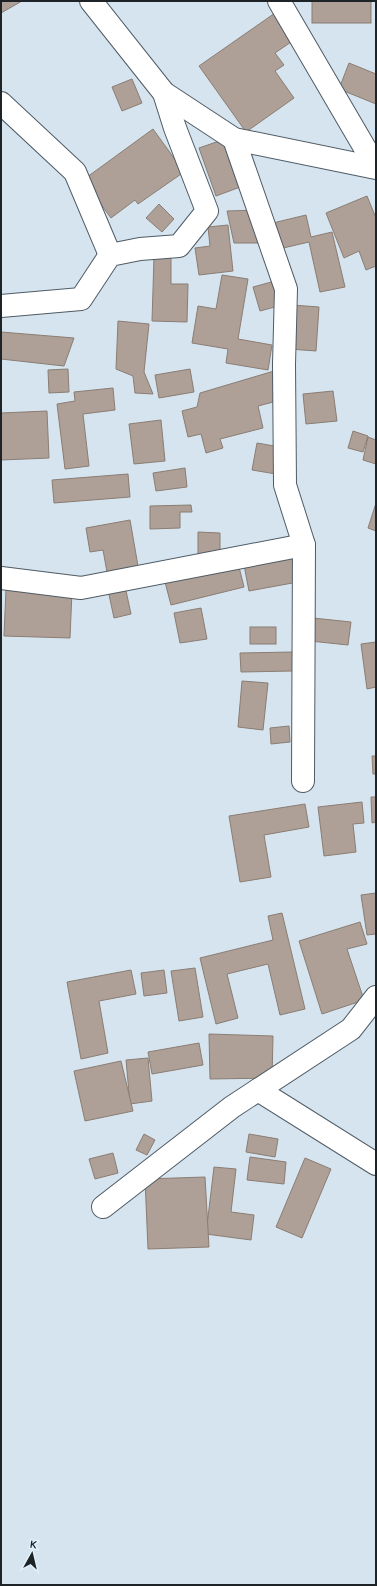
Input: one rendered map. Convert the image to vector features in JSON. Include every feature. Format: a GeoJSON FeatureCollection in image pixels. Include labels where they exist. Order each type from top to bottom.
{"type":"FeatureCollection","features":[{"type":"Feature","properties":{"kind":"street"},"geometry":{"type":"LineString","coordinates":[[91,1],[164,93],[234,139],[376,167]]}},
{"type":"Feature","properties":{"kind":"street"},"geometry":{"type":"LineString","coordinates":[[279,1],[376,167]]}},
{"type":"Feature","properties":{"kind":"street"},"geometry":{"type":"LineString","coordinates":[[1,306],[81,299],[110,255],[140,249],[179,246],[207,211],[175,128],[164,93]]}},
{"type":"Feature","properties":{"kind":"street"},"geometry":{"type":"LineString","coordinates":[[1,103],[74,172],[110,255]]}},
{"type":"Feature","properties":{"kind":"street"},"geometry":{"type":"LineString","coordinates":[[234,139],[286,289],[284,364],[285,486],[304,545],[303,781]]}},
{"type":"Feature","properties":{"kind":"street"},"geometry":{"type":"LineString","coordinates":[[1,578],[81,588],[304,545]]}},
{"type":"Feature","properties":{"kind":"street"},"geometry":{"type":"LineString","coordinates":[[103,1207],[232,1107],[351,1029],[376,997]]}},
{"type":"Feature","properties":{"kind":"street"},"geometry":{"type":"LineString","coordinates":[[258,1090],[376,1164]]}},
{"type":"Feature","properties":{"kind":"building"},"geometry":{"type":"Polygon","coordinates":[[[1,1],[22,1],[1,13],[1,1]]]}},
{"type":"Feature","properties":{"kind":"building"},"geometry":{"type":"Polygon","coordinates":[[[312,1],[371,1],[371,23],[312,23],[312,1]]]}},
{"type":"Feature","properties":{"kind":"building"},"geometry":{"type":"Polygon","coordinates":[[[275,13],[294,40],[275,53],[284,65],[275,71],[294,98],[246,132],[199,66],[275,13]]]}},
{"type":"Feature","properties":{"kind":"building"},"geometry":{"type":"Polygon","coordinates":[[[349,63],[376,74],[376,104],[339,89],[349,63]]]}},
{"type":"Feature","properties":{"kind":"building"},"geometry":{"type":"Polygon","coordinates":[[[132,79],[142,103],[122,111],[112,87],[132,79]]]}},
{"type":"Feature","properties":{"kind":"building"},"geometry":{"type":"Polygon","coordinates":[[[153,129],[184,172],[138,204],[135,200],[111,218],[83,180],[153,129]]]}},
{"type":"Feature","properties":{"kind":"building"},"geometry":{"type":"Polygon","coordinates":[[[225,139],[243,186],[216,196],[199,148],[225,139]]]}},
{"type":"Feature","properties":{"kind":"building"},"geometry":{"type":"Polygon","coordinates":[[[367,196],[376,218],[376,266],[366,270],[359,251],[344,258],[326,213],[367,196]]]}},
{"type":"Feature","properties":{"kind":"building"},"geometry":{"type":"Polygon","coordinates":[[[159,204],[174,219],[162,232],[146,218],[159,204]]]}},
{"type":"Feature","properties":{"kind":"building"},"geometry":{"type":"Polygon","coordinates":[[[258,210],[259,243],[234,243],[227,211],[258,210]]]}},
{"type":"Feature","properties":{"kind":"building"},"geometry":{"type":"Polygon","coordinates":[[[306,215],[311,237],[332,232],[345,287],[320,292],[309,242],[279,249],[273,223],[306,215]]]}},
{"type":"Feature","properties":{"kind":"building"},"geometry":{"type":"Polygon","coordinates":[[[228,225],[233,271],[199,275],[195,248],[210,246],[208,227],[228,225]]]}},
{"type":"Feature","properties":{"kind":"building"},"geometry":{"type":"Polygon","coordinates":[[[154,257],[171,258],[171,284],[188,284],[187,322],[152,321],[154,257]]]}},
{"type":"Feature","properties":{"kind":"building"},"geometry":{"type":"Polygon","coordinates":[[[222,275],[248,279],[238,339],[272,345],[268,370],[226,363],[228,349],[192,343],[198,306],[216,309],[222,275]]]}},
{"type":"Feature","properties":{"kind":"building"},"geometry":{"type":"Polygon","coordinates":[[[275,281],[282,305],[260,311],[253,287],[275,281]]]}},
{"type":"Feature","properties":{"kind":"building"},"geometry":{"type":"Polygon","coordinates":[[[292,305],[319,307],[316,351],[289,349],[292,305]]]}},
{"type":"Feature","properties":{"kind":"building"},"geometry":{"type":"Polygon","coordinates":[[[118,321],[149,324],[144,372],[153,394],[135,393],[133,376],[116,369],[118,321]]]}},
{"type":"Feature","properties":{"kind":"building"},"geometry":{"type":"Polygon","coordinates":[[[1,332],[74,338],[64,366],[1,359],[1,332]]]}},
{"type":"Feature","properties":{"kind":"building"},"geometry":{"type":"Polygon","coordinates":[[[68,369],[69,392],[49,393],[48,370],[68,369]]]}},
{"type":"Feature","properties":{"kind":"building"},"geometry":{"type":"Polygon","coordinates":[[[190,369],[194,392],[159,398],[155,375],[190,369]]]}},
{"type":"Feature","properties":{"kind":"building"},"geometry":{"type":"Polygon","coordinates":[[[274,371],[281,400],[258,406],[263,428],[220,439],[223,448],[206,453],[201,434],[188,437],[182,411],[197,407],[200,393],[274,371]]]}},
{"type":"Feature","properties":{"kind":"building"},"geometry":{"type":"Polygon","coordinates":[[[113,388],[115,410],[83,414],[89,466],[65,469],[57,404],[75,401],[74,392],[113,388]]]}},
{"type":"Feature","properties":{"kind":"building"},"geometry":{"type":"Polygon","coordinates":[[[333,391],[337,421],[306,424],[303,394],[333,391]]]}},
{"type":"Feature","properties":{"kind":"building"},"geometry":{"type":"Polygon","coordinates":[[[47,411],[49,458],[1,460],[1,413],[47,411]]]}},
{"type":"Feature","properties":{"kind":"building"},"geometry":{"type":"Polygon","coordinates":[[[161,420],[165,461],[134,464],[129,424],[161,420]]]}},
{"type":"Feature","properties":{"kind":"building"},"geometry":{"type":"Polygon","coordinates":[[[353,431],[368,436],[363,452],[348,448],[353,431]]]}},
{"type":"Feature","properties":{"kind":"building"},"geometry":{"type":"Polygon","coordinates":[[[368,437],[376,440],[376,464],[363,460],[368,437]]]}},
{"type":"Feature","properties":{"kind":"building"},"geometry":{"type":"Polygon","coordinates":[[[257,443],[280,447],[276,474],[252,470],[257,443]]]}},
{"type":"Feature","properties":{"kind":"building"},"geometry":{"type":"Polygon","coordinates":[[[185,468],[187,487],[156,491],[153,473],[185,468]]]}},
{"type":"Feature","properties":{"kind":"building"},"geometry":{"type":"Polygon","coordinates":[[[128,474],[130,497],[54,503],[52,480],[128,474]]]}},
{"type":"Feature","properties":{"kind":"building"},"geometry":{"type":"Polygon","coordinates":[[[376,503],[376,531],[368,528],[376,503]]]}},
{"type":"Feature","properties":{"kind":"building"},"geometry":{"type":"Polygon","coordinates":[[[191,505],[192,512],[180,512],[180,528],[150,529],[150,506],[191,505]]]}},
{"type":"Feature","properties":{"kind":"building"},"geometry":{"type":"Polygon","coordinates":[[[130,520],[138,566],[107,572],[103,550],[90,552],[86,528],[130,520]]]}},
{"type":"Feature","properties":{"kind":"building"},"geometry":{"type":"Polygon","coordinates":[[[198,532],[220,533],[220,558],[198,558],[198,532]]]}},
{"type":"Feature","properties":{"kind":"building"},"geometry":{"type":"Polygon","coordinates":[[[293,556],[298,582],[249,591],[244,565],[293,556]]]}},
{"type":"Feature","properties":{"kind":"building"},"geometry":{"type":"Polygon","coordinates":[[[238,563],[244,587],[171,605],[165,582],[238,563]]]}},
{"type":"Feature","properties":{"kind":"building"},"geometry":{"type":"Polygon","coordinates":[[[125,586],[131,614],[114,618],[108,590],[125,586]]]}},
{"type":"Feature","properties":{"kind":"building"},"geometry":{"type":"Polygon","coordinates":[[[6,589],[72,591],[70,638],[4,636],[6,589]]]}},
{"type":"Feature","properties":{"kind":"building"},"geometry":{"type":"Polygon","coordinates":[[[201,608],[207,639],[180,643],[174,613],[201,608]]]}},
{"type":"Feature","properties":{"kind":"building"},"geometry":{"type":"Polygon","coordinates":[[[313,618],[351,622],[348,645],[310,641],[313,618]]]}},
{"type":"Feature","properties":{"kind":"building"},"geometry":{"type":"Polygon","coordinates":[[[250,627],[276,627],[276,644],[250,644],[250,627]]]}},
{"type":"Feature","properties":{"kind":"building"},"geometry":{"type":"Polygon","coordinates":[[[376,642],[376,687],[367,689],[361,644],[376,642]]]}},
{"type":"Feature","properties":{"kind":"building"},"geometry":{"type":"Polygon","coordinates":[[[293,652],[293,671],[241,672],[240,653],[293,652]]]}},
{"type":"Feature","properties":{"kind":"building"},"geometry":{"type":"Polygon","coordinates":[[[242,681],[268,683],[263,730],[238,727],[242,681]]]}},
{"type":"Feature","properties":{"kind":"building"},"geometry":{"type":"Polygon","coordinates":[[[289,726],[290,742],[271,744],[270,728],[289,726]]]}},
{"type":"Feature","properties":{"kind":"building"},"geometry":{"type":"Polygon","coordinates":[[[372,756],[376,756],[376,774],[373,774],[372,756]]]}},
{"type":"Feature","properties":{"kind":"building"},"geometry":{"type":"Polygon","coordinates":[[[371,797],[376,797],[376,822],[372,823],[371,797]]]}},
{"type":"Feature","properties":{"kind":"building"},"geometry":{"type":"Polygon","coordinates":[[[362,802],[364,823],[353,824],[356,852],[324,856],[318,807],[362,802]]]}},
{"type":"Feature","properties":{"kind":"building"},"geometry":{"type":"Polygon","coordinates":[[[305,804],[309,827],[264,835],[271,877],[240,882],[229,816],[305,804]]]}},
{"type":"Feature","properties":{"kind":"building"},"geometry":{"type":"Polygon","coordinates":[[[376,893],[376,934],[367,935],[361,895],[376,893]]]}},
{"type":"Feature","properties":{"kind":"building"},"geometry":{"type":"Polygon","coordinates":[[[282,913],[305,1009],[280,1015],[268,964],[227,974],[238,1018],[216,1024],[200,958],[273,940],[268,916],[282,913]]]}},
{"type":"Feature","properties":{"kind":"building"},"geometry":{"type":"Polygon","coordinates":[[[360,922],[367,944],[347,949],[364,1000],[322,1014],[299,941],[360,922]]]}},
{"type":"Feature","properties":{"kind":"building"},"geometry":{"type":"Polygon","coordinates":[[[195,968],[203,1017],[179,1021],[171,971],[195,968]]]}},
{"type":"Feature","properties":{"kind":"building"},"geometry":{"type":"Polygon","coordinates":[[[131,970],[136,994],[99,1001],[108,1053],[81,1059],[67,982],[131,970]]]}},
{"type":"Feature","properties":{"kind":"building"},"geometry":{"type":"Polygon","coordinates":[[[164,970],[167,993],[144,996],[141,973],[164,970]]]}},
{"type":"Feature","properties":{"kind":"building"},"geometry":{"type":"Polygon","coordinates":[[[209,1034],[273,1036],[272,1078],[210,1079],[209,1034]]]}},
{"type":"Feature","properties":{"kind":"building"},"geometry":{"type":"Polygon","coordinates":[[[199,1043],[203,1065],[152,1074],[148,1052],[199,1043]]]}},
{"type":"Feature","properties":{"kind":"building"},"geometry":{"type":"Polygon","coordinates":[[[148,1058],[152,1101],[130,1104],[126,1060],[148,1058]]]}},
{"type":"Feature","properties":{"kind":"building"},"geometry":{"type":"Polygon","coordinates":[[[121,1061],[133,1111],[85,1121],[74,1071],[121,1061]]]}},
{"type":"Feature","properties":{"kind":"building"},"geometry":{"type":"Polygon","coordinates":[[[144,1134],[155,1140],[147,1155],[136,1150],[144,1134]]]}},
{"type":"Feature","properties":{"kind":"building"},"geometry":{"type":"Polygon","coordinates":[[[249,1134],[278,1139],[275,1157],[246,1152],[249,1134]]]}},
{"type":"Feature","properties":{"kind":"building"},"geometry":{"type":"Polygon","coordinates":[[[113,1153],[118,1173],[95,1179],[89,1159],[113,1153]]]}},
{"type":"Feature","properties":{"kind":"building"},"geometry":{"type":"Polygon","coordinates":[[[250,1157],[286,1162],[284,1184],[247,1180],[250,1157]]]}},
{"type":"Feature","properties":{"kind":"building"},"geometry":{"type":"Polygon","coordinates":[[[305,1158],[331,1169],[302,1238],[276,1227],[305,1158]]]}},
{"type":"Feature","properties":{"kind":"building"},"geometry":{"type":"Polygon","coordinates":[[[214,1167],[236,1169],[231,1212],[254,1215],[251,1240],[206,1234],[214,1167]]]}},
{"type":"Feature","properties":{"kind":"building"},"geometry":{"type":"Polygon","coordinates":[[[205,1177],[209,1247],[148,1249],[145,1179],[205,1177]]]}}]}
